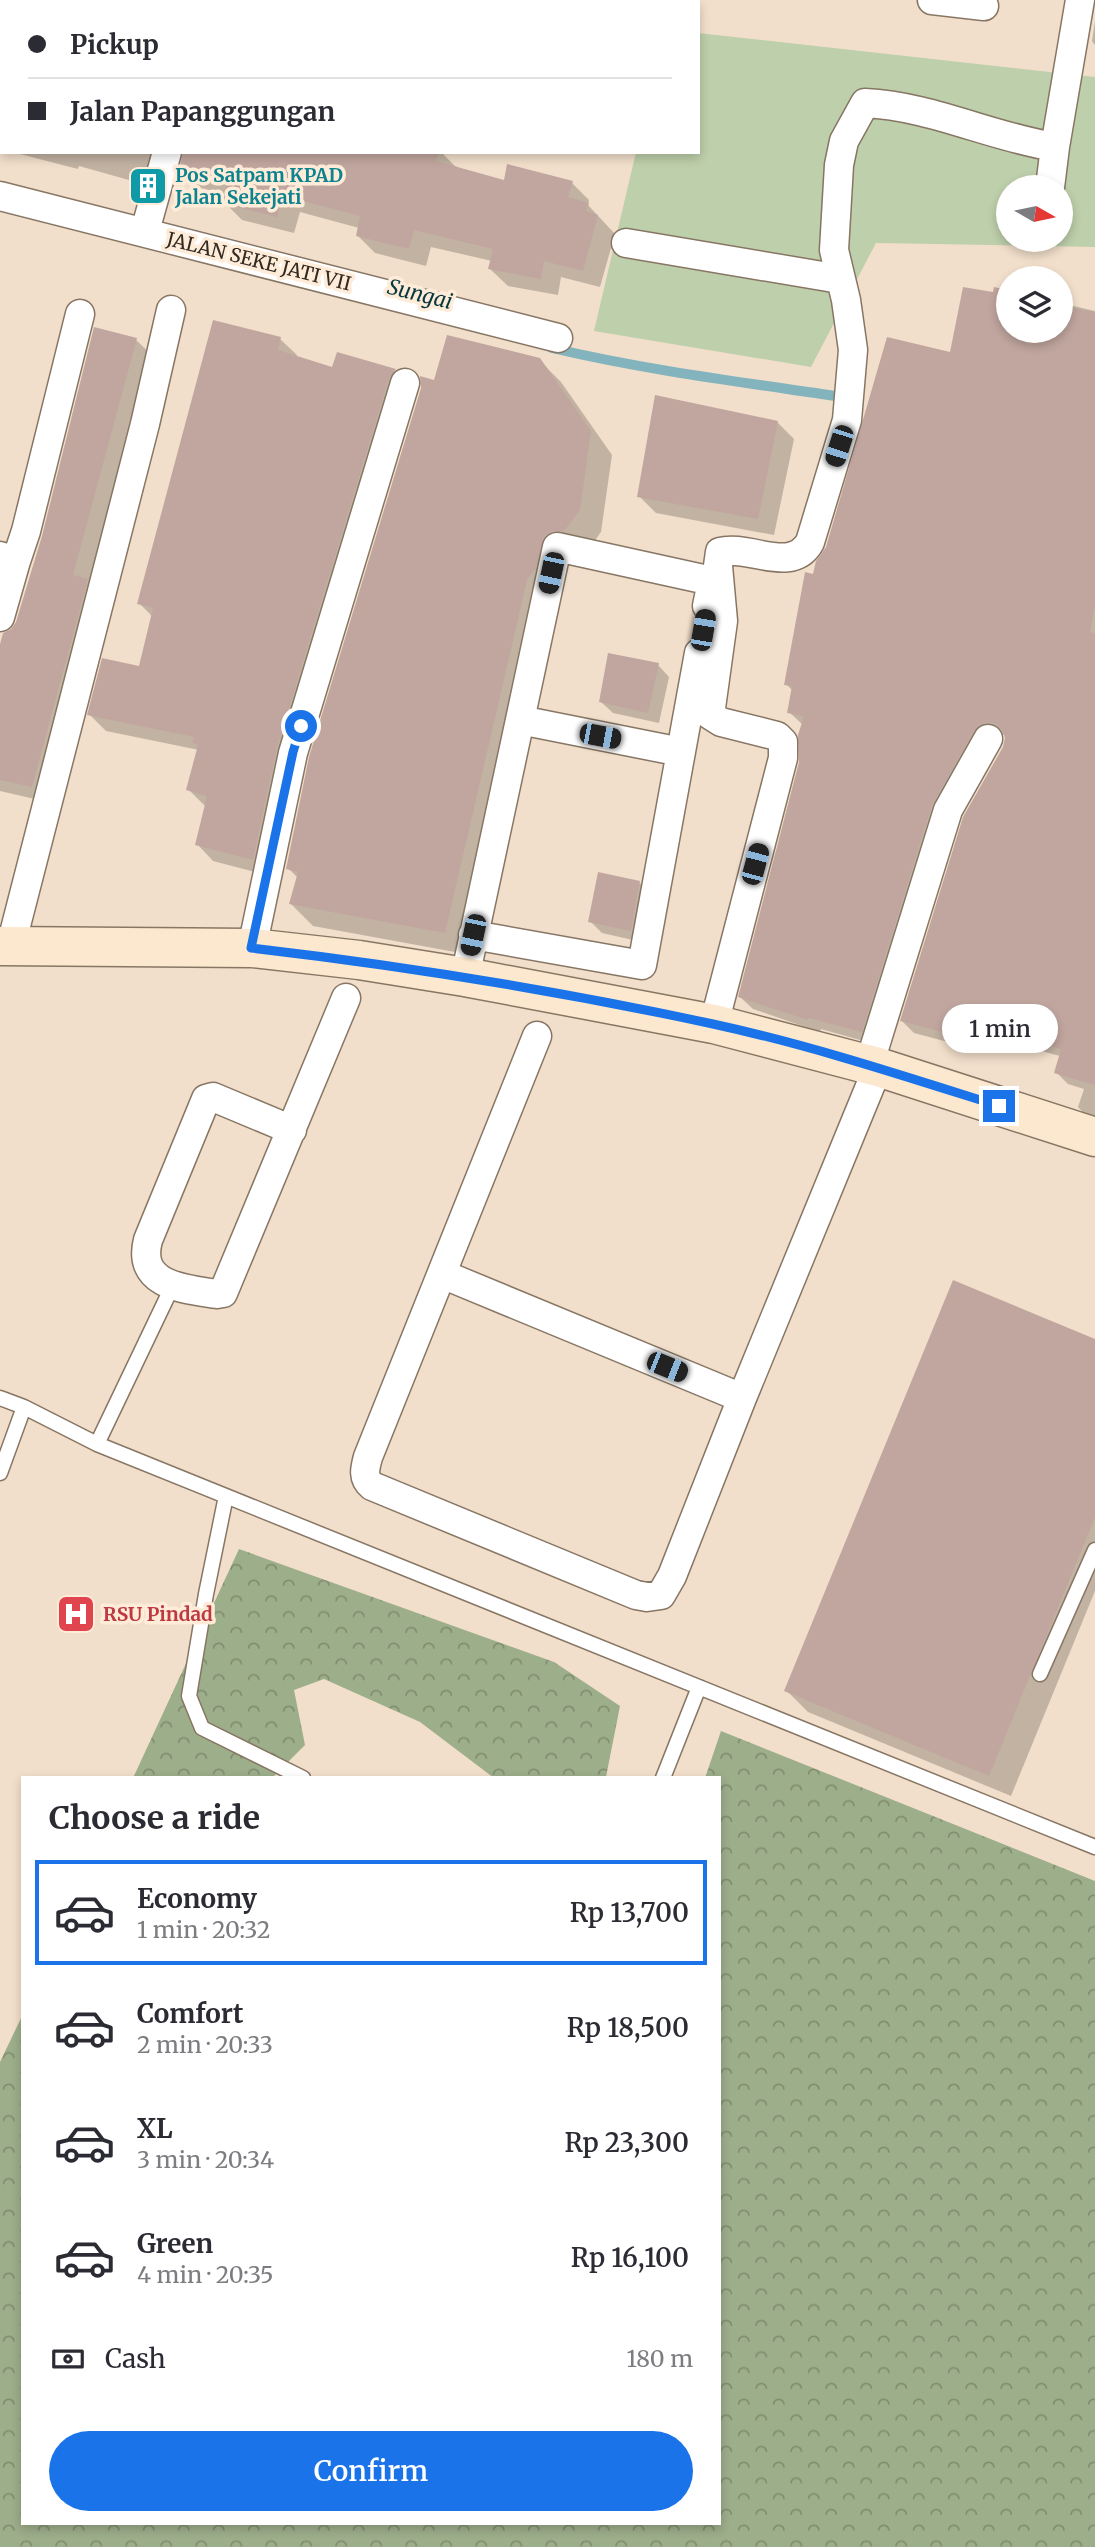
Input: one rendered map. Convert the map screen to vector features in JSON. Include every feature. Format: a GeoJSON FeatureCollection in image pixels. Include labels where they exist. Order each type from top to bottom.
{"type":"FeatureCollection","features":[{"type":"Feature","properties":{"kind":"street"},"geometry":{"type":"LineString","coordinates":[[932,0],[984,6]]}},
{"type":"Feature","properties":{"kind":"street"},"geometry":{"type":"LineString","coordinates":[[1052,175],[1080,0]]}},
{"type":"Feature","properties":{"kind":"street"},"geometry":{"type":"LineString","coordinates":[[714,1024],[783,758],[783,742],[777,736],[721,722],[710,715],[723,621],[718,565],[720,552],[729,550],[775,558],[805,552],[847,420],[853,350],[846,300],[834,250],[839,165],[844,141],[865,103],[926,112],[1055,147]]}},
{"type":"Feature","properties":{"kind":"street"},"geometry":{"type":"LineString","coordinates":[[145,231],[166,154]]}},
{"type":"Feature","properties":{"kind":"street","name":"JALAN SEKE JATI VII"},"geometry":{"type":"LineString","coordinates":[[0,196],[558,338]]}},
{"type":"Feature","properties":{"kind":"street"},"geometry":{"type":"LineString","coordinates":[[626,243],[840,279]]}},
{"type":"Feature","properties":{"kind":"street"},"geometry":{"type":"LineString","coordinates":[[171,310],[145,424],[5,946],[251,948],[359,960],[465,977],[714,1024],[874,1066],[1095,1137]]}},
{"type":"Feature","properties":{"kind":"street"},"geometry":{"type":"LineString","coordinates":[[0,617],[8,559],[26,531],[80,314]]}},
{"type":"Feature","properties":{"kind":"street"},"geometry":{"type":"LineString","coordinates":[[251,948],[293,752],[405,383]]}},
{"type":"Feature","properties":{"kind":"street"},"geometry":{"type":"LineString","coordinates":[[465,977],[473,935],[557,547],[712,581],[642,965],[473,935]]}},
{"type":"Feature","properties":{"kind":"street"},"geometry":{"type":"LineString","coordinates":[[520,719],[681,752]]}},
{"type":"Feature","properties":{"kind":"street"},"geometry":{"type":"LineString","coordinates":[[537,1036],[368,1457],[365,1469],[367,1482],[623,1590],[636,1595],[655,1597],[667,1586],[874,1066],[948,810],[988,739]]}},
{"type":"Feature","properties":{"kind":"street"},"geometry":{"type":"LineString","coordinates":[[292,1130],[213,1097],[203,1102],[147,1246],[146,1257],[159,1279],[172,1287],[223,1293],[292,1130],[346,998]]}},
{"type":"Feature","properties":{"kind":"street"},"geometry":{"type":"LineString","coordinates":[[442,1274],[742,1398]]}},
{"type":"Feature","properties":{"kind":"lane"},"geometry":{"type":"LineString","coordinates":[[97,1444],[172,1287]]}},
{"type":"Feature","properties":{"kind":"lane"},"geometry":{"type":"LineString","coordinates":[[0,1398],[24,1407],[97,1444],[1095,1847]]}},
{"type":"Feature","properties":{"kind":"lane"},"geometry":{"type":"LineString","coordinates":[[0,1474],[24,1407]]}},
{"type":"Feature","properties":{"kind":"lane"},"geometry":{"type":"LineString","coordinates":[[226,1496],[189,1696],[202,1728],[299,1776]]}},
{"type":"Feature","properties":{"kind":"lane"},"geometry":{"type":"LineString","coordinates":[[1040,1674],[1095,1550]]}},
{"type":"Feature","properties":{"kind":"lane"},"geometry":{"type":"LineString","coordinates":[[664,1776],[699,1687]]}},
{"type":"Feature","properties":{"kind":"green space"},"geometry":{"type":"Polygon","coordinates":[[[700,33],[1095,77],[1095,247],[1073,247],[1073,175],[996,175],[996,245],[876,243],[811,367],[594,331],[636,154],[700,154],[700,33]]]}},
{"type":"Feature","properties":{"kind":"green space"},"geometry":{"type":"Polygon","coordinates":[[[239,1549],[554,1662],[620,1706],[606,1776],[491,1776],[420,1722],[324,1679],[294,1690],[305,1745],[274,1776],[134,1776],[239,1549]]]}},
{"type":"Feature","properties":{"kind":"green space"},"geometry":{"type":"Polygon","coordinates":[[[721,1731],[1095,1881],[1095,2547],[0,2547],[0,2062],[21,2018],[21,2525],[721,2525],[721,1776],[706,1776],[721,1731]]]}},
{"type":"Feature","properties":{"kind":"building"},"geometry":{"type":"Polygon","coordinates":[[[183,154],[438,154],[436,161],[504,180],[507,164],[573,181],[568,197],[589,203],[586,211],[598,215],[583,271],[544,261],[541,279],[488,269],[493,249],[414,230],[409,249],[356,236],[360,216],[283,196],[277,217],[222,203],[227,183],[179,170],[183,154]]]}},
{"type":"Feature","properties":{"kind":"building"},"geometry":{"type":"Polygon","coordinates":[[[963,287],[993,292],[996,287],[996,343],[1073,343],[1073,308],[1095,312],[1095,606],[1090,632],[1095,634],[1095,1085],[1054,1073],[1061,1049],[988,1029],[986,1036],[952,1027],[951,1034],[900,1021],[963,817],[1003,747],[1005,738],[1002,730],[989,722],[980,724],[974,731],[932,805],[862,1032],[809,1018],[808,1020],[738,997],[799,762],[798,735],[804,716],[787,713],[792,686],[784,685],[805,572],[813,574],[816,561],[826,547],[887,337],[950,352],[963,287]]]}},
{"type":"Feature","properties":{"kind":"building"},"geometry":{"type":"Polygon","coordinates":[[[213,320],[281,337],[278,350],[332,367],[337,352],[396,369],[389,378],[277,748],[253,860],[195,845],[207,796],[186,790],[198,745],[192,743],[194,737],[87,715],[102,658],[139,666],[153,608],[137,604],[213,320]]]}},
{"type":"Feature","properties":{"kind":"building"},"geometry":{"type":"Polygon","coordinates":[[[94,327],[137,338],[73,575],[88,579],[32,787],[0,780],[0,644],[3,633],[11,629],[16,622],[42,536],[94,327]]]}},
{"type":"Feature","properties":{"kind":"building"},"geometry":{"type":"Polygon","coordinates":[[[447,335],[540,358],[591,431],[580,510],[564,531],[553,531],[544,536],[535,569],[527,580],[445,933],[289,904],[298,872],[286,869],[309,757],[421,388],[420,376],[434,380],[447,335]]]}},
{"type":"Feature","properties":{"kind":"building"},"geometry":{"type":"Polygon","coordinates":[[[655,395],[778,421],[758,519],[637,497],[655,395]]]}},
{"type":"Feature","properties":{"kind":"building"},"geometry":{"type":"Polygon","coordinates":[[[608,653],[659,663],[648,713],[599,702],[608,653]]]}},
{"type":"Feature","properties":{"kind":"building"},"geometry":{"type":"Polygon","coordinates":[[[598,872],[640,881],[631,931],[588,922],[598,872]]]}},
{"type":"Feature","properties":{"kind":"building"},"geometry":{"type":"Polygon","coordinates":[[[953,1280],[1095,1339],[1095,1517],[989,1776],[784,1691],[953,1280]]]}},
{"type":"Feature","properties":{"kind":"waterway","name":"Sungai"},"geometry":{"type":"LineString","coordinates":[[552,348],[658,369],[836,396]]}},
{"type":"Feature","properties":{"kind":"place","name":"Pos Satpam KPAD Jalan Sekejati"},"geometry":{"type":"Point","coordinates":[148,186]}},
{"type":"Feature","properties":{"kind":"place","name":"RSU Pindad"},"geometry":{"type":"Point","coordinates":[76,1614]}},
{"type":"Feature","properties":{"kind":"route"},"geometry":{"type":"LineString","coordinates":[[301,726],[251,948],[359,960],[465,977],[714,1024],[869,1065],[999,1106]]}}]}
